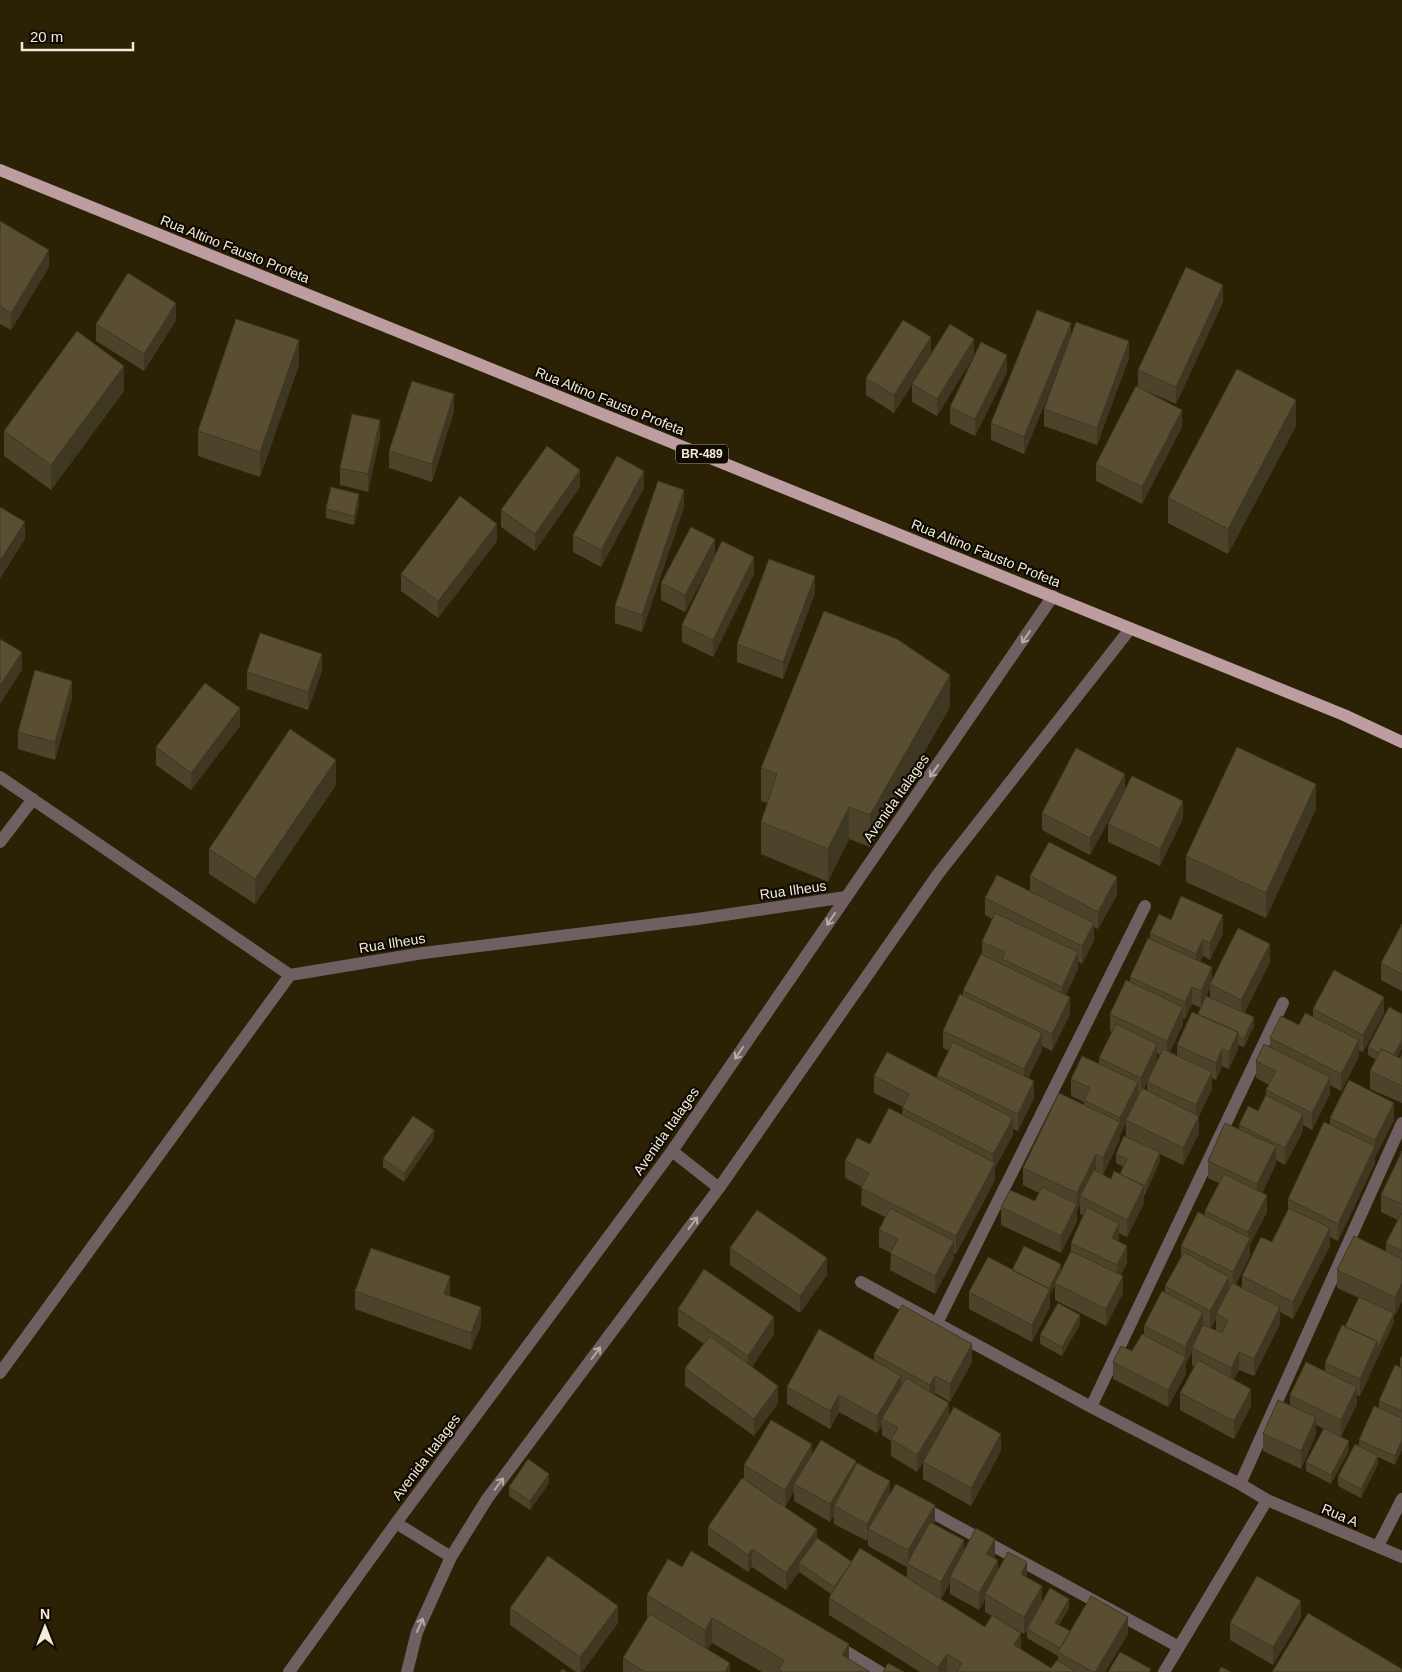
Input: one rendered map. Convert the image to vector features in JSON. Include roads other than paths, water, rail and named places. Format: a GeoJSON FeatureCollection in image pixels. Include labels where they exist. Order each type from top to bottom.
{"type":"FeatureCollection","features":[{"type":"Feature","properties":{"kind":"main road","name":"Rua Altino Fausto Profeta"},"geometry":{"type":"LineString","coordinates":[[0,170],[1053,596],[1344,715],[1402,742]]}},
{"type":"Feature","properties":{"kind":"street","name":"Avenida Italages"},"geometry":{"type":"LineString","coordinates":[[289,1672],[396,1523],[672,1151],[1053,596]]}},
{"type":"Feature","properties":{"kind":"street"},"geometry":{"type":"LineString","coordinates":[[407,1672],[417,1632],[451,1558],[488,1499],[719,1188],[938,874],[1130,629]]}},
{"type":"Feature","properties":{"kind":"street"},"geometry":{"type":"LineString","coordinates":[[0,777],[290,975],[0,1373]]}},
{"type":"Feature","properties":{"kind":"street"},"geometry":{"type":"LineString","coordinates":[[0,842],[34,799]]}},
{"type":"Feature","properties":{"kind":"street","name":"Rua Ilheus"},"geometry":{"type":"LineString","coordinates":[[290,975],[424,953],[697,919],[846,897]]}},
{"type":"Feature","properties":{"kind":"street"},"geometry":{"type":"LineString","coordinates":[[937,1323],[1145,906]]}},
{"type":"Feature","properties":{"kind":"street"},"geometry":{"type":"LineString","coordinates":[[1091,1407],[1283,1003]]}},
{"type":"Feature","properties":{"kind":"street"},"geometry":{"type":"LineString","coordinates":[[1240,1484],[1402,1123]]}},
{"type":"Feature","properties":{"kind":"street"},"geometry":{"type":"LineString","coordinates":[[672,1151],[719,1188]]}},
{"type":"Feature","properties":{"kind":"street","name":"Rua A"},"geometry":{"type":"LineString","coordinates":[[861,1282],[1267,1500],[1402,1557]]}},
{"type":"Feature","properties":{"kind":"street"},"geometry":{"type":"LineString","coordinates":[[907,1499],[1179,1647]]}},
{"type":"Feature","properties":{"kind":"street"},"geometry":{"type":"LineString","coordinates":[[1164,1672],[1267,1500]]}},
{"type":"Feature","properties":{"kind":"street"},"geometry":{"type":"LineString","coordinates":[[1378,1546],[1402,1500]]}},
{"type":"Feature","properties":{"kind":"street"},"geometry":{"type":"LineString","coordinates":[[396,1523],[451,1558]]}},
{"type":"Feature","properties":{"kind":"street"},"geometry":{"type":"LineString","coordinates":[[821,1637],[880,1672]]}}]}
